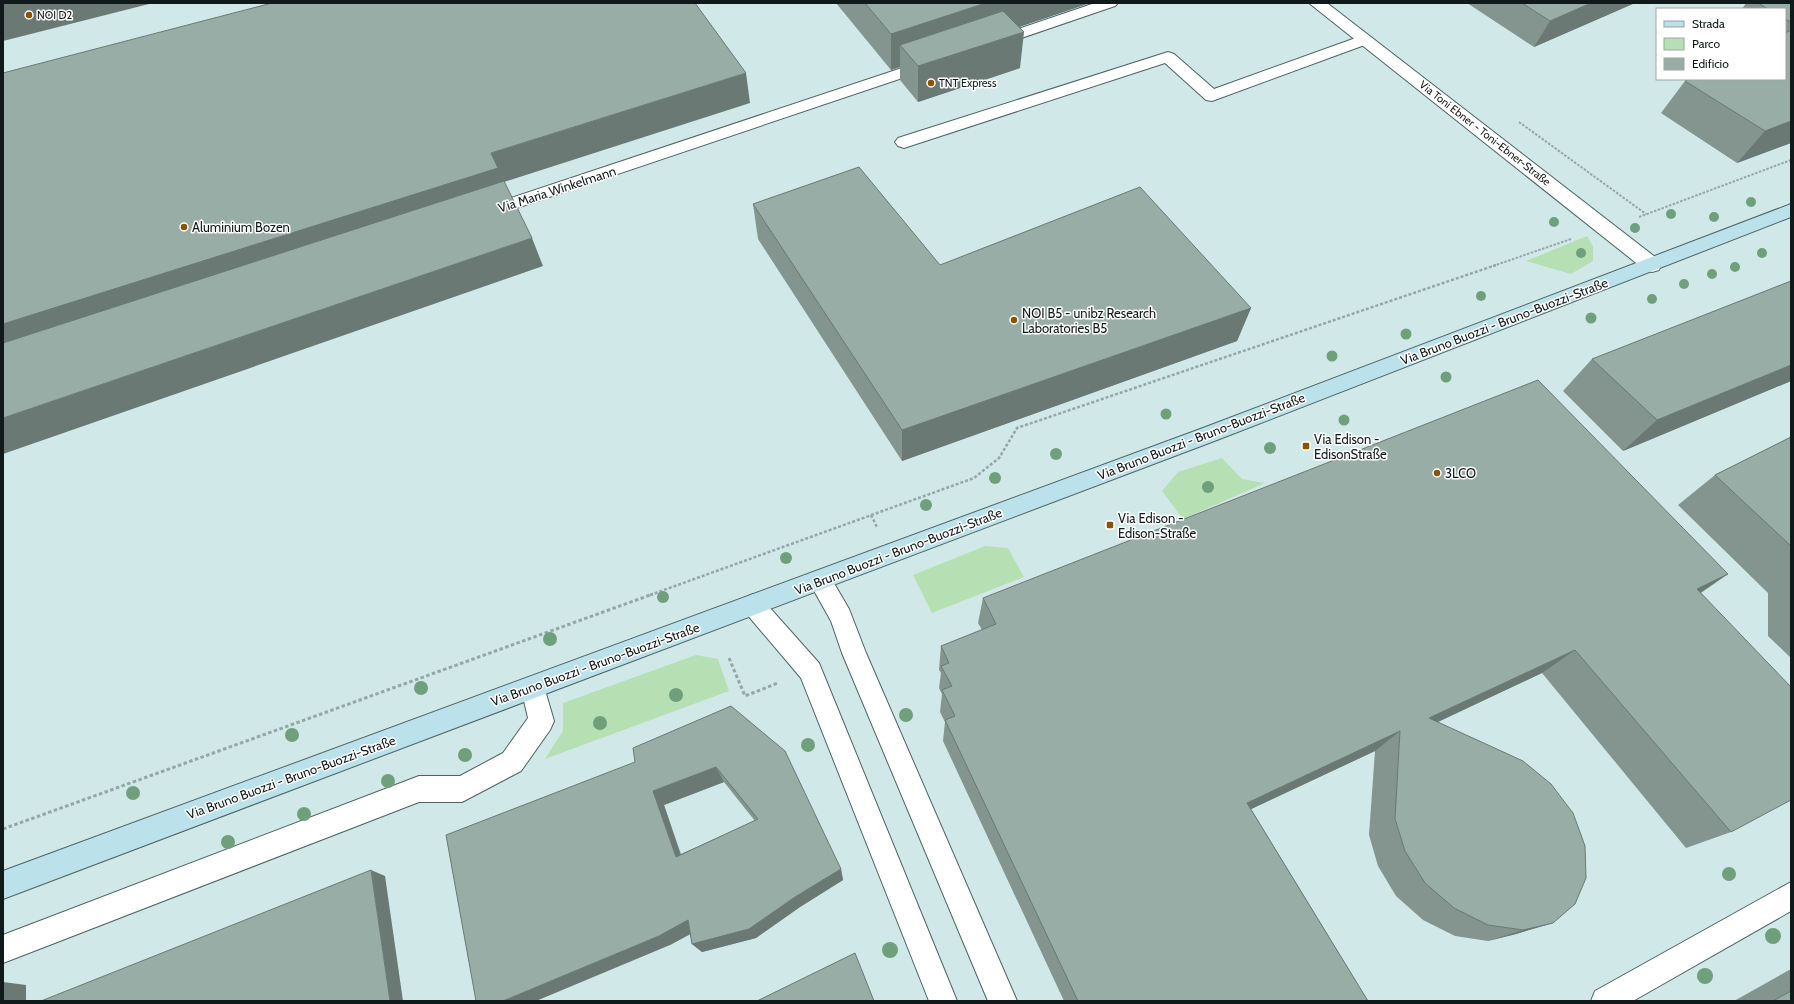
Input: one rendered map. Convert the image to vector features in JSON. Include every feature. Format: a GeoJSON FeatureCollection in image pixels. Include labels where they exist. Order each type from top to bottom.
{"type":"FeatureCollection","features":[{"type":"Feature","properties":{"kind":"main road","name":"Via Bruno Buozzi - Bruno-Buozzi-Straße"},"geometry":{"type":"LineString","coordinates":[[3,885],[754,605],[1652,265],[1791,210]]}},
{"type":"Feature","properties":{"kind":"street"},"geometry":{"type":"LineString","coordinates":[[982,46],[1110,3]]}},
{"type":"Feature","properties":{"kind":"street","name":"Via Toni Ebner - Toni-Ebner-Straße"},"geometry":{"type":"LineString","coordinates":[[1317,3],[1606,227],[1652,265]]}},
{"type":"Feature","properties":{"kind":"street"},"geometry":{"type":"LineString","coordinates":[[904,142],[1168,57],[1212,96],[1364,40]]}},
{"type":"Feature","properties":{"kind":"street","name":"Via Maria Winkelmann"},"geometry":{"type":"LineString","coordinates":[[470,218],[944,59]]}},
{"type":"Feature","properties":{"kind":"street"},"geometry":{"type":"LineString","coordinates":[[820,580],[841,616],[854,653],[1003,1001]]}},
{"type":"Feature","properties":{"kind":"street"},"geometry":{"type":"LineString","coordinates":[[754,605],[810,671],[943,1001]]}},
{"type":"Feature","properties":{"kind":"street"},"geometry":{"type":"LineString","coordinates":[[3,949],[419,789],[462,789],[512,762],[541,721],[533,688]]}},
{"type":"Feature","properties":{"kind":"street"},"geometry":{"type":"LineString","coordinates":[[1605,1001],[1791,896]]}},
{"type":"Feature","properties":{"kind":"path"},"geometry":{"type":"LineString","coordinates":[[3,829],[974,478],[999,458],[1017,428],[1606,227],[1647,215],[1791,160]]}},
{"type":"Feature","properties":{"kind":"path"},"geometry":{"type":"LineString","coordinates":[[729,658],[745,696],[784,680]]}},
{"type":"Feature","properties":{"kind":"green space"},"geometry":{"type":"Polygon","coordinates":[[[1587,236],[1593,246],[1593,261],[1571,274],[1526,261],[1587,236]]]}},
{"type":"Feature","properties":{"kind":"green space"},"geometry":{"type":"Polygon","coordinates":[[[1222,458],[1242,479],[1265,483],[1183,519],[1162,491],[1178,472],[1222,458]]]}},
{"type":"Feature","properties":{"kind":"green space"},"geometry":{"type":"Polygon","coordinates":[[[985,546],[1008,548],[1024,577],[932,613],[913,575],[985,546]]]}},
{"type":"Feature","properties":{"kind":"green space"},"geometry":{"type":"Polygon","coordinates":[[[696,655],[718,659],[729,691],[545,759],[563,731],[563,703],[696,655]]]}},
{"type":"Feature","properties":{"kind":"building","name":"Aluminium Bozen"},"geometry":{"type":"Polygon","coordinates":[[[272,3],[695,3],[746,73],[491,153],[498,168],[3,324],[3,73],[272,3]]]}},
{"type":"Feature","properties":{"kind":"building"},"geometry":{"type":"Polygon","coordinates":[[[865,3],[986,3],[891,34],[865,3]]]}},
{"type":"Feature","properties":{"kind":"building"},"geometry":{"type":"Polygon","coordinates":[[[1522,3],[1591,3],[1550,21],[1522,3]]]}},
{"type":"Feature","properties":{"kind":"building"},"geometry":{"type":"Polygon","coordinates":[[[1758,3],[1791,3],[1791,22],[1786,20],[1786,8],[1766,8],[1758,3]]]}},
{"type":"Feature","properties":{"kind":"building"},"geometry":{"type":"Polygon","coordinates":[[[1003,11],[1024,32],[918,66],[900,45],[1003,11]]]}},
{"type":"Feature","properties":{"kind":"building"},"geometry":{"type":"Polygon","coordinates":[[[1791,30],[1791,121],[1765,131],[1685,81],[1786,80],[1786,32],[1791,30]]]}},
{"type":"Feature","properties":{"kind":"building","name":"NOI B5 - unibz Research Laboratories B5"},"geometry":{"type":"Polygon","coordinates":[[[859,167],[940,265],[1140,187],[1251,308],[902,430],[753,204],[859,167]]]}},
{"type":"Feature","properties":{"kind":"building"},"geometry":{"type":"Polygon","coordinates":[[[504,181],[532,238],[3,418],[3,343],[504,181]]]}},
{"type":"Feature","properties":{"kind":"building"},"geometry":{"type":"Polygon","coordinates":[[[1791,281],[1791,365],[1657,420],[1592,359],[1791,281]]]}},
{"type":"Feature","properties":{"kind":"building"},"geometry":{"type":"Polygon","coordinates":[[[1538,380],[1728,574],[1697,589],[1791,687],[1791,800],[1731,832],[1575,650],[1429,718],[1523,761],[1551,784],[1573,813],[1585,846],[1586,878],[1575,904],[1553,923],[1523,930],[1488,925],[1454,908],[1425,883],[1405,851],[1395,819],[1400,731],[1247,803],[1368,1001],[1078,1001],[945,720],[955,716],[942,690],[952,686],[941,666],[949,663],[941,646],[996,624],[983,598],[1538,380]]]}},
{"type":"Feature","properties":{"kind":"building"},"geometry":{"type":"Polygon","coordinates":[[[1791,437],[1791,546],[1715,475],[1791,437]]]}},
{"type":"Feature","properties":{"kind":"building"},"geometry":{"type":"Polygon","coordinates":[[[731,706],[785,751],[841,869],[795,897],[749,929],[692,944],[688,920],[659,936],[503,1001],[476,1001],[446,835],[635,762],[633,748],[731,706]],[[716,767],[653,791],[676,857],[758,819],[716,767]]]}},
{"type":"Feature","properties":{"kind":"building"},"geometry":{"type":"Polygon","coordinates":[[[371,870],[390,1001],[41,1001],[371,870]]]}},
{"type":"Feature","properties":{"kind":"building"},"geometry":{"type":"Polygon","coordinates":[[[855,953],[874,1001],[757,1001],[855,953]]]}},
{"type":"Feature","properties":{"kind":"building"},"geometry":{"type":"Polygon","coordinates":[[[1791,991],[1791,1001],[1773,1001],[1791,991]]]}},
{"type":"Feature","properties":{"kind":"place","name":"NOI D2"},"geometry":{"type":"Point","coordinates":[29,15]}},
{"type":"Feature","properties":{"kind":"place","name":"TNT Express"},"geometry":{"type":"Point","coordinates":[931,83]}},
{"type":"Feature","properties":{"kind":"place","name":"Aluminium Bozen"},"geometry":{"type":"Point","coordinates":[184,227]}},
{"type":"Feature","properties":{"kind":"place","name":"NOI B5 - unibz Research Laboratories B5"},"geometry":{"type":"Point","coordinates":[1014,320]}},
{"type":"Feature","properties":{"kind":"place","name":"Via Edison - EdisonStraße"},"geometry":{"type":"Point","coordinates":[1306,446]}},
{"type":"Feature","properties":{"kind":"place","name":"3LCO"},"geometry":{"type":"Point","coordinates":[1437,473]}},
{"type":"Feature","properties":{"kind":"place","name":"Via Edison - Edison-Straße"},"geometry":{"type":"Point","coordinates":[1110,525]}}]}
